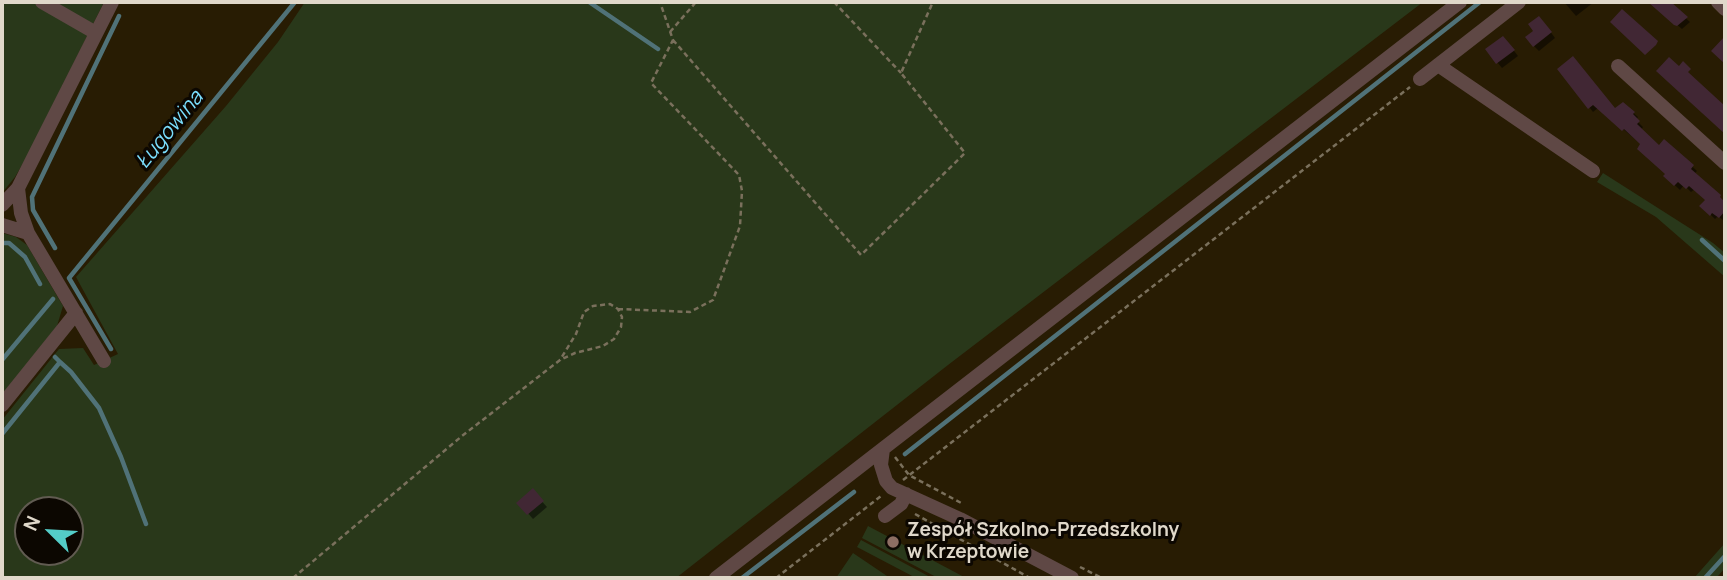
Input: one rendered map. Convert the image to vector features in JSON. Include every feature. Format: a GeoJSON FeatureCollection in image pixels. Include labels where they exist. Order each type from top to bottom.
{"type":"FeatureCollection","features":[{"type":"Feature","properties":{"kind":"street"},"geometry":{"type":"LineString","coordinates":[[42,2],[96,33]]}},
{"type":"Feature","properties":{"kind":"street"},"geometry":{"type":"LineString","coordinates":[[2,205],[18,188],[112,2]]}},
{"type":"Feature","properties":{"kind":"street"},"geometry":{"type":"LineString","coordinates":[[716,578],[1460,2]]}},
{"type":"Feature","properties":{"kind":"street"},"geometry":{"type":"LineString","coordinates":[[1420,79],[1519,2]]}},
{"type":"Feature","properties":{"kind":"street"},"geometry":{"type":"LineString","coordinates":[[1717,2],[1725,9]]}},
{"type":"Feature","properties":{"kind":"street"},"geometry":{"type":"LineString","coordinates":[[1438,65],[1593,171]]}},
{"type":"Feature","properties":{"kind":"street"},"geometry":{"type":"LineString","coordinates":[[1618,66],[1725,163]]}},
{"type":"Feature","properties":{"kind":"street"},"geometry":{"type":"LineString","coordinates":[[18,188],[21,213],[28,233],[104,361]]}},
{"type":"Feature","properties":{"kind":"street"},"geometry":{"type":"LineString","coordinates":[[2,225],[28,233]]}},
{"type":"Feature","properties":{"kind":"street"},"geometry":{"type":"LineString","coordinates":[[2,405],[76,313]]}},
{"type":"Feature","properties":{"kind":"street"},"geometry":{"type":"LineString","coordinates":[[885,448],[881,461],[895,491],[885,516]]}},
{"type":"Feature","properties":{"kind":"street"},"geometry":{"type":"LineString","coordinates":[[851,474],[960,519],[1075,572]]}},
{"type":"Feature","properties":{"kind":"path"},"geometry":{"type":"LineString","coordinates":[[660,2],[673,40],[861,256],[965,153],[901,73],[834,2]]}},
{"type":"Feature","properties":{"kind":"path"},"geometry":{"type":"LineString","coordinates":[[670,32],[696,2]]}},
{"type":"Feature","properties":{"kind":"path"},"geometry":{"type":"LineString","coordinates":[[901,73],[933,2]]}},
{"type":"Feature","properties":{"kind":"path"},"geometry":{"type":"LineString","coordinates":[[560,360],[576,334],[584,312],[593,306],[610,304],[618,309],[690,312],[713,300],[740,226],[742,191],[739,175],[651,83],[673,40]]}},
{"type":"Feature","properties":{"kind":"path"},"geometry":{"type":"LineString","coordinates":[[776,578],[880,497],[895,491],[909,475],[1420,79]]}},
{"type":"Feature","properties":{"kind":"path"},"geometry":{"type":"LineString","coordinates":[[293,578],[462,436],[560,360],[614,340],[621,327],[622,317],[618,309]]}},
{"type":"Feature","properties":{"kind":"path"},"geometry":{"type":"LineString","coordinates":[[885,448],[909,475],[969,507]]}},
{"type":"Feature","properties":{"kind":"path"},"geometry":{"type":"LineString","coordinates":[[880,497],[895,491]]}},
{"type":"Feature","properties":{"kind":"path"},"geometry":{"type":"LineString","coordinates":[[895,491],[1030,578]]}},
{"type":"Feature","properties":{"kind":"path"},"geometry":{"type":"LineString","coordinates":[[1075,572],[1102,578]]}},
{"type":"Feature","properties":{"kind":"green space"},"geometry":{"type":"Polygon","coordinates":[[[2,2],[104,2],[29,153],[2,193],[2,2]]]}},
{"type":"Feature","properties":{"kind":"green space"},"geometry":{"type":"Polygon","coordinates":[[[305,2],[1423,2],[948,365],[676,578],[2,578],[2,420],[59,349],[83,348],[94,365],[118,354],[76,277],[226,106],[278,42],[305,2]]]}},
{"type":"Feature","properties":{"kind":"green space"},"geometry":{"type":"Polygon","coordinates":[[[1603,173],[1725,253],[1725,277],[1656,217],[1597,182],[1603,173]]]}},
{"type":"Feature","properties":{"kind":"green space"},"geometry":{"type":"Polygon","coordinates":[[[2,233],[16,237],[27,245],[63,306],[57,326],[2,395],[2,233]]]}},
{"type":"Feature","properties":{"kind":"green space"},"geometry":{"type":"Polygon","coordinates":[[[868,526],[966,578],[938,578],[862,538],[868,526]]]}},
{"type":"Feature","properties":{"kind":"green space"},"geometry":{"type":"Polygon","coordinates":[[[861,540],[932,578],[916,578],[857,547],[861,540]]]}},
{"type":"Feature","properties":{"kind":"green space"},"geometry":{"type":"Polygon","coordinates":[[[1725,543],[1725,568],[1719,578],[1694,578],[1725,543]]]}},
{"type":"Feature","properties":{"kind":"green space"},"geometry":{"type":"Polygon","coordinates":[[[853,553],[890,578],[836,578],[853,553]]]}},
{"type":"Feature","properties":{"kind":"building"},"geometry":{"type":"Polygon","coordinates":[[[1648,2],[1671,2],[1688,17],[1677,26],[1674,25],[1648,2]]]}},
{"type":"Feature","properties":{"kind":"building"},"geometry":{"type":"Polygon","coordinates":[[[1622,9],[1658,41],[1645,55],[1610,22],[1622,9]]]}},
{"type":"Feature","properties":{"kind":"building"},"geometry":{"type":"Polygon","coordinates":[[[1539,16],[1552,32],[1533,47],[1525,37],[1533,31],[1528,24],[1539,16]]]}},
{"type":"Feature","properties":{"kind":"building"},"geometry":{"type":"Polygon","coordinates":[[[1503,36],[1515,50],[1496,64],[1485,49],[1503,36]]]}},
{"type":"Feature","properties":{"kind":"building"},"geometry":{"type":"Polygon","coordinates":[[[1725,36],[1725,64],[1711,51],[1725,36]]]}},
{"type":"Feature","properties":{"kind":"building"},"geometry":{"type":"Polygon","coordinates":[[[1573,56],[1615,108],[1623,102],[1635,112],[1633,114],[1640,121],[1637,124],[1659,145],[1664,139],[1694,165],[1691,169],[1721,195],[1725,202],[1725,211],[1719,218],[1712,213],[1710,216],[1699,206],[1705,200],[1689,186],[1686,189],[1678,182],[1674,186],[1663,176],[1665,174],[1637,149],[1640,144],[1624,129],[1622,131],[1593,105],[1588,109],[1557,69],[1573,56]]]}},
{"type":"Feature","properties":{"kind":"building"},"geometry":{"type":"Polygon","coordinates":[[[1669,57],[1679,66],[1683,61],[1691,69],[1688,72],[1725,106],[1725,134],[1656,71],[1669,57]]]}},
{"type":"Feature","properties":{"kind":"building"},"geometry":{"type":"Polygon","coordinates":[[[533,488],[544,501],[527,515],[516,503],[533,488]]]}},
{"type":"Feature","properties":{"kind":"waterway","name":"Ługowina"},"geometry":{"type":"LineString","coordinates":[[111,349],[69,278],[295,2]]}},
{"type":"Feature","properties":{"kind":"waterway"},"geometry":{"type":"LineString","coordinates":[[589,2],[658,49]]}},
{"type":"Feature","properties":{"kind":"waterway"},"geometry":{"type":"LineString","coordinates":[[905,454],[1480,2]]}},
{"type":"Feature","properties":{"kind":"waterway"},"geometry":{"type":"LineString","coordinates":[[55,248],[33,210],[32,197],[119,16]]}},
{"type":"Feature","properties":{"kind":"waterway"},"geometry":{"type":"LineString","coordinates":[[1702,240],[1725,261]]}},
{"type":"Feature","properties":{"kind":"waterway"},"geometry":{"type":"LineString","coordinates":[[2,243],[9,243],[25,257],[40,284]]}},
{"type":"Feature","properties":{"kind":"waterway","name":"Ługowina"},"geometry":{"type":"LineString","coordinates":[[2,360],[53,299]]}},
{"type":"Feature","properties":{"kind":"waterway"},"geometry":{"type":"LineString","coordinates":[[55,357],[60,362]]}},
{"type":"Feature","properties":{"kind":"waterway"},"geometry":{"type":"LineString","coordinates":[[2,434],[60,362],[99,408],[146,524]]}},
{"type":"Feature","properties":{"kind":"waterway"},"geometry":{"type":"LineString","coordinates":[[742,578],[854,492]]}},
{"type":"Feature","properties":{"kind":"waterway"},"geometry":{"type":"LineString","coordinates":[[1705,578],[1725,556]]}},
{"type":"Feature","properties":{"kind":"place","name":"Zespół Szkolno-Przedszkolny w Krzeptowie"},"geometry":{"type":"Point","coordinates":[893,542]}}]}
